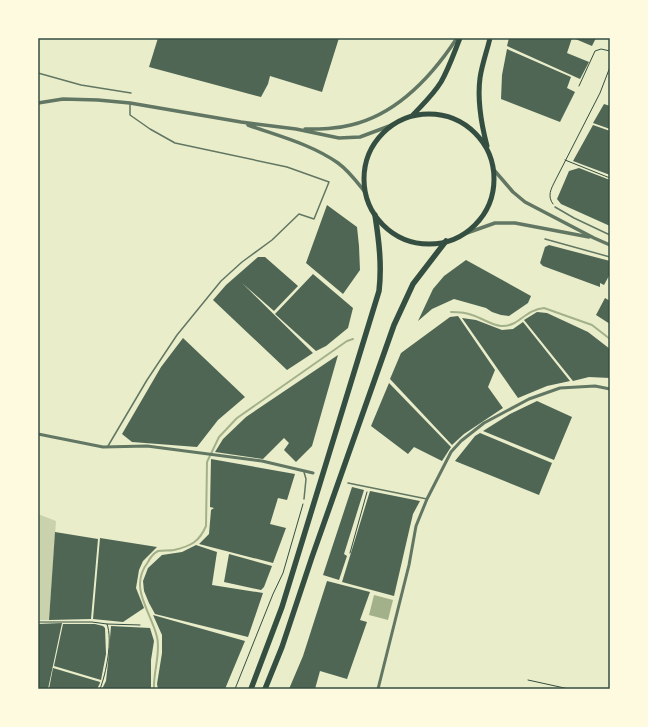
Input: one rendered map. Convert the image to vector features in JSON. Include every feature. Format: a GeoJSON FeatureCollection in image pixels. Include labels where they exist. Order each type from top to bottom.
{"type":"FeatureCollection","features":[{"type":"Feature","properties":{"kind":"highway"},"geometry":{"type":"LineString","coordinates":[[412,116],[440,83],[448,69],[458,38]]}},
{"type":"Feature","properties":{"kind":"highway"},"geometry":{"type":"LineString","coordinates":[[488,149],[477,134],[464,123],[447,116],[430,114],[412,116],[392,125],[381,135],[372,148],[366,162],[364,177],[365,192],[369,204],[375,215],[385,227],[398,236],[412,242],[427,244],[446,241],[464,234],[478,222],[488,206],[494,188],[494,170],[480,113],[479,94],[480,76],[490,38]]}},
{"type":"Feature","properties":{"kind":"highway"},"geometry":{"type":"LineString","coordinates":[[251,689],[282,608],[379,291],[381,254],[375,215]]}},
{"type":"Feature","properties":{"kind":"highway"},"geometry":{"type":"LineString","coordinates":[[264,689],[282,647],[312,557],[401,308],[413,284],[446,241]]}},
{"type":"Feature","properties":{"kind":"street"},"geometry":{"type":"LineString","coordinates":[[296,129],[321,129],[352,125],[370,119],[388,109],[410,94],[429,76],[458,38]]}},
{"type":"Feature","properties":{"kind":"street"},"geometry":{"type":"LineString","coordinates":[[38,103],[63,99],[98,100],[296,129],[339,138],[360,137],[392,125]]}},
{"type":"Feature","properties":{"kind":"street"},"geometry":{"type":"LineString","coordinates":[[241,122],[309,146],[325,155],[350,173],[365,192]]}},
{"type":"Feature","properties":{"kind":"street"},"geometry":{"type":"LineString","coordinates":[[494,170],[513,192],[525,202],[610,245]]}},
{"type":"Feature","properties":{"kind":"street"},"geometry":{"type":"LineString","coordinates":[[464,234],[495,224],[515,223],[594,238]]}},
{"type":"Feature","properties":{"kind":"street"},"geometry":{"type":"LineString","coordinates":[[378,689],[409,564],[416,526],[427,499],[451,452],[461,441],[484,423],[529,399],[560,388],[595,386],[610,389]]}},
{"type":"Feature","properties":{"kind":"street"},"geometry":{"type":"LineString","coordinates":[[38,434],[103,447],[147,446],[262,461],[313,473]]}},
{"type":"Feature","properties":{"kind":"lane"},"geometry":{"type":"LineString","coordinates":[[38,73],[81,85],[131,93]]}},
{"type":"Feature","properties":{"kind":"lane"},"geometry":{"type":"LineString","coordinates":[[107,446],[147,380],[177,335],[220,281],[242,262],[272,240],[299,214],[314,219],[329,182],[287,167],[175,143],[150,129],[130,115],[130,104]]}},
{"type":"Feature","properties":{"kind":"lane"},"geometry":{"type":"LineString","coordinates":[[555,207],[610,235]]}},
{"type":"Feature","properties":{"kind":"lane"},"geometry":{"type":"LineString","coordinates":[[545,239],[610,257]]}},
{"type":"Feature","properties":{"kind":"lane"},"geometry":{"type":"LineString","coordinates":[[304,472],[306,478],[304,499]]}},
{"type":"Feature","properties":{"kind":"lane"},"geometry":{"type":"LineString","coordinates":[[348,483],[427,499]]}},
{"type":"Feature","properties":{"kind":"path"},"geometry":{"type":"LineString","coordinates":[[579,86],[595,51],[601,49],[610,51]]}},
{"type":"Feature","properties":{"kind":"path"},"geometry":{"type":"LineString","coordinates":[[555,207],[550,200],[550,192],[564,160],[600,93],[610,67]]}},
{"type":"Feature","properties":{"kind":"path"},"geometry":{"type":"LineString","coordinates":[[564,160],[610,178]]}},
{"type":"Feature","properties":{"kind":"path"},"geometry":{"type":"LineString","coordinates":[[350,553],[368,487]]}},
{"type":"Feature","properties":{"kind":"path"},"geometry":{"type":"LineString","coordinates":[[235,689],[273,594],[283,573],[304,499]]}},
{"type":"Feature","properties":{"kind":"path"},"geometry":{"type":"LineString","coordinates":[[38,622],[92,622],[140,625]]}},
{"type":"Feature","properties":{"kind":"path"},"geometry":{"type":"LineString","coordinates":[[100,689],[107,662],[109,631],[107,624]]}},
{"type":"Feature","properties":{"kind":"path"},"geometry":{"type":"LineString","coordinates":[[528,680],[568,689]]}},
{"type":"Feature","properties":{"kind":"shaded area"},"geometry":{"type":"Polygon","coordinates":[[[38,514],[56,521],[49,620],[38,620],[38,514]]]}},
{"type":"Feature","properties":{"kind":"shaded area"},"geometry":{"type":"Polygon","coordinates":[[[374,595],[393,600],[388,620],[369,615],[374,595]]]}},
{"type":"Feature","properties":{"kind":"building"},"geometry":{"type":"Polygon","coordinates":[[[158,38],[339,38],[322,92],[270,76],[268,84],[261,97],[149,67],[158,38]]]}},
{"type":"Feature","properties":{"kind":"building"},"geometry":{"type":"Polygon","coordinates":[[[509,38],[572,38],[567,53],[589,62],[580,79],[507,46],[509,38]]]}},
{"type":"Feature","properties":{"kind":"building"},"geometry":{"type":"Polygon","coordinates":[[[573,38],[596,38],[592,46],[573,38]]]}},
{"type":"Feature","properties":{"kind":"building"},"geometry":{"type":"Polygon","coordinates":[[[507,49],[571,77],[567,88],[575,92],[560,122],[501,99],[502,75],[507,49]]]}},
{"type":"Feature","properties":{"kind":"building"},"geometry":{"type":"Polygon","coordinates":[[[604,104],[610,106],[610,129],[593,123],[604,104]]]}},
{"type":"Feature","properties":{"kind":"building"},"geometry":{"type":"Polygon","coordinates":[[[593,125],[610,131],[610,175],[573,161],[593,125]]]}},
{"type":"Feature","properties":{"kind":"building"},"geometry":{"type":"Polygon","coordinates":[[[579,168],[610,180],[610,226],[561,204],[557,199],[569,171],[579,168]]]}},
{"type":"Feature","properties":{"kind":"building"},"geometry":{"type":"Polygon","coordinates":[[[327,205],[357,227],[360,270],[343,294],[306,263],[327,205]]]}},
{"type":"Feature","properties":{"kind":"building"},"geometry":{"type":"Polygon","coordinates":[[[549,245],[610,261],[610,274],[604,285],[600,283],[600,287],[543,266],[540,263],[545,247],[549,245]]]}},
{"type":"Feature","properties":{"kind":"building"},"geometry":{"type":"Polygon","coordinates":[[[258,257],[265,257],[298,286],[274,311],[242,283],[313,353],[287,370],[213,300],[226,285],[258,257]]]}},
{"type":"Feature","properties":{"kind":"building"},"geometry":{"type":"Polygon","coordinates":[[[466,260],[531,296],[528,303],[509,316],[501,315],[486,308],[454,299],[432,309],[418,321],[433,289],[444,276],[466,260]]]}},
{"type":"Feature","properties":{"kind":"building"},"geometry":{"type":"Polygon","coordinates":[[[313,274],[353,308],[348,328],[326,346],[316,351],[275,314],[313,274]]]}},
{"type":"Feature","properties":{"kind":"building"},"geometry":{"type":"Polygon","coordinates":[[[605,298],[610,301],[610,324],[596,315],[605,298]]]}},
{"type":"Feature","properties":{"kind":"building"},"geometry":{"type":"Polygon","coordinates":[[[537,312],[547,313],[588,332],[610,349],[610,378],[589,377],[573,381],[524,320],[537,312]]]}},
{"type":"Feature","properties":{"kind":"building"},"geometry":{"type":"Polygon","coordinates":[[[458,316],[495,370],[488,387],[503,408],[464,434],[452,445],[390,379],[401,353],[450,317],[458,316]]]}},
{"type":"Feature","properties":{"kind":"building"},"geometry":{"type":"Polygon","coordinates":[[[462,318],[476,320],[502,330],[513,329],[523,322],[570,381],[547,386],[518,398],[462,318]]]}},
{"type":"Feature","properties":{"kind":"building"},"geometry":{"type":"Polygon","coordinates":[[[183,338],[245,397],[218,420],[197,447],[132,442],[122,434],[161,367],[183,338]]]}},
{"type":"Feature","properties":{"kind":"building"},"geometry":{"type":"Polygon","coordinates":[[[338,355],[312,446],[296,462],[284,450],[289,443],[284,438],[263,459],[215,452],[223,439],[246,417],[338,355]]]}},
{"type":"Feature","properties":{"kind":"building"},"geometry":{"type":"Polygon","coordinates":[[[389,383],[451,447],[442,461],[414,447],[408,454],[371,426],[389,383]]]}},
{"type":"Feature","properties":{"kind":"building"},"geometry":{"type":"Polygon","coordinates":[[[537,401],[572,417],[554,460],[483,431],[510,414],[537,401]]]}},
{"type":"Feature","properties":{"kind":"building"},"geometry":{"type":"Polygon","coordinates":[[[480,433],[552,463],[539,495],[455,461],[475,436],[480,433]]]}},
{"type":"Feature","properties":{"kind":"building"},"geometry":{"type":"Polygon","coordinates":[[[211,459],[295,474],[287,500],[278,498],[270,524],[286,528],[273,563],[199,544],[209,534],[211,510],[214,508],[210,507],[211,459]]]}},
{"type":"Feature","properties":{"kind":"building"},"geometry":{"type":"Polygon","coordinates":[[[352,487],[364,490],[344,554],[347,556],[339,580],[323,575],[352,487]]]}},
{"type":"Feature","properties":{"kind":"building"},"geometry":{"type":"Polygon","coordinates":[[[370,491],[420,501],[413,514],[394,596],[342,582],[370,491]]]}},
{"type":"Feature","properties":{"kind":"building"},"geometry":{"type":"Polygon","coordinates":[[[55,532],[98,539],[91,619],[49,620],[55,532]]]}},
{"type":"Feature","properties":{"kind":"building"},"geometry":{"type":"Polygon","coordinates":[[[100,538],[157,547],[143,561],[139,570],[136,588],[144,608],[123,622],[93,619],[100,538]]]}},
{"type":"Feature","properties":{"kind":"building"},"geometry":{"type":"Polygon","coordinates":[[[196,545],[217,552],[212,585],[263,593],[248,637],[155,614],[144,591],[143,581],[148,568],[162,555],[182,552],[196,545]]]}},
{"type":"Feature","properties":{"kind":"building"},"geometry":{"type":"Polygon","coordinates":[[[229,554],[272,566],[264,587],[261,590],[224,582],[229,554]]]}},
{"type":"Feature","properties":{"kind":"building"},"geometry":{"type":"Polygon","coordinates":[[[327,581],[370,592],[360,620],[367,622],[347,679],[320,671],[315,689],[289,689],[303,656],[327,581]]]}},
{"type":"Feature","properties":{"kind":"building"},"geometry":{"type":"Polygon","coordinates":[[[153,615],[245,641],[225,689],[158,689],[157,684],[162,653],[162,635],[153,615]]]}},
{"type":"Feature","properties":{"kind":"building"},"geometry":{"type":"Polygon","coordinates":[[[62,623],[48,689],[38,689],[38,624],[62,623]]]}},
{"type":"Feature","properties":{"kind":"building"},"geometry":{"type":"Polygon","coordinates":[[[63,624],[95,624],[105,628],[106,654],[101,680],[54,666],[63,624]]]}},
{"type":"Feature","properties":{"kind":"building"},"geometry":{"type":"Polygon","coordinates":[[[111,626],[150,628],[154,641],[151,660],[151,689],[102,689],[106,681],[111,626]]]}},
{"type":"Feature","properties":{"kind":"building"},"geometry":{"type":"Polygon","coordinates":[[[53,668],[100,683],[97,689],[49,689],[53,668]]]}},
{"type":"Feature","properties":{"kind":"waterway"},"geometry":{"type":"LineString","coordinates":[[451,312],[467,313],[494,324],[507,326],[537,309],[544,308],[592,325],[610,339]]}},
{"type":"Feature","properties":{"kind":"waterway"},"geometry":{"type":"LineString","coordinates":[[154,689],[158,643],[154,627],[140,590],[142,572],[150,559],[158,551],[174,550],[190,545],[197,540],[206,526],[207,462],[219,437],[237,418],[347,341],[353,339]]}}]}
